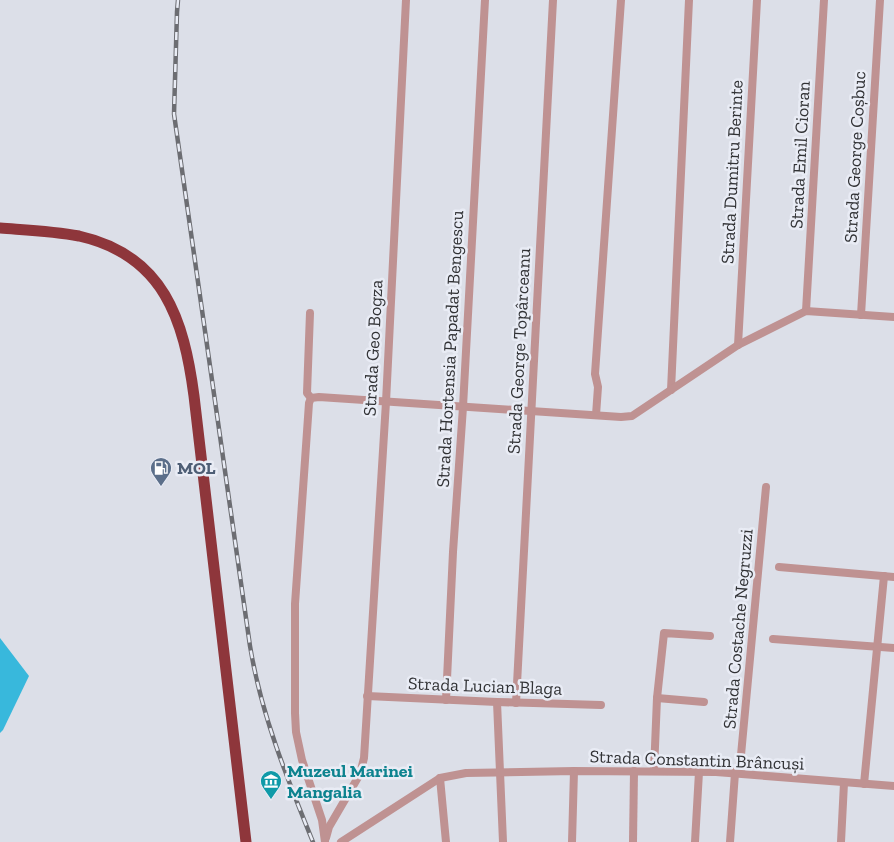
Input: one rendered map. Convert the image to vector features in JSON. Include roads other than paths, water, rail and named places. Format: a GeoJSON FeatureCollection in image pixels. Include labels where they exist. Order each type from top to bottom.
{"type":"FeatureCollection","features":[{"type":"Feature","properties":{"kind":"highway"},"geometry":{"type":"LineString","coordinates":[[0,228],[80,236],[117,250],[131,258],[146,271],[162,291],[177,318],[190,369],[246,842]]}},
{"type":"Feature","properties":{"kind":"street","name":"Strada Geo Bogza"},"geometry":{"type":"LineString","coordinates":[[325,842],[329,827],[360,774],[364,758],[386,402],[406,0]]}},
{"type":"Feature","properties":{"kind":"street","name":"Strada Hortensia Papadat Bengescu"},"geometry":{"type":"LineString","coordinates":[[446,700],[480,76],[486,0]]}},
{"type":"Feature","properties":{"kind":"street","name":"Strada George Topârceanu"},"geometry":{"type":"LineString","coordinates":[[516,703],[553,0]]}},
{"type":"Feature","properties":{"kind":"street"},"geometry":{"type":"LineString","coordinates":[[596,416],[598,388],[595,374],[621,0]]}},
{"type":"Feature","properties":{"kind":"street"},"geometry":{"type":"LineString","coordinates":[[671,390],[689,0]]}},
{"type":"Feature","properties":{"kind":"street","name":"Strada Dumitru Berinte"},"geometry":{"type":"LineString","coordinates":[[738,345],[757,0]]}},
{"type":"Feature","properties":{"kind":"street","name":"Strada Emil Cioran"},"geometry":{"type":"LineString","coordinates":[[806,311],[824,0]]}},
{"type":"Feature","properties":{"kind":"street","name":"Strada George Coșbuc"},"geometry":{"type":"LineString","coordinates":[[861,315],[880,0]]}},
{"type":"Feature","properties":{"kind":"street"},"geometry":{"type":"LineString","coordinates":[[311,398],[319,397],[596,416],[632,416],[738,345],[806,311],[894,317]]}},
{"type":"Feature","properties":{"kind":"street"},"geometry":{"type":"LineString","coordinates":[[310,313],[308,393],[311,398]]}},
{"type":"Feature","properties":{"kind":"street"},"geometry":{"type":"LineString","coordinates":[[311,398],[308,403],[294,604],[295,714],[296,732],[302,760],[322,820],[325,842]]}},
{"type":"Feature","properties":{"kind":"street","name":"Strada Costache Negruzzi"},"geometry":{"type":"LineString","coordinates":[[730,842],[735,774],[741,755],[766,487]]}},
{"type":"Feature","properties":{"kind":"street"},"geometry":{"type":"LineString","coordinates":[[779,567],[894,577]]}},
{"type":"Feature","properties":{"kind":"street"},"geometry":{"type":"LineString","coordinates":[[864,784],[884,576]]}},
{"type":"Feature","properties":{"kind":"street"},"geometry":{"type":"LineString","coordinates":[[654,771],[657,698],[664,633],[710,636]]}},
{"type":"Feature","properties":{"kind":"street"},"geometry":{"type":"LineString","coordinates":[[773,639],[894,648]]}},
{"type":"Feature","properties":{"kind":"street","name":"Strada Lucian Blaga"},"geometry":{"type":"LineString","coordinates":[[367,696],[601,705]]}},
{"type":"Feature","properties":{"kind":"street"},"geometry":{"type":"LineString","coordinates":[[657,698],[704,702]]}},
{"type":"Feature","properties":{"kind":"street"},"geometry":{"type":"LineString","coordinates":[[497,702],[503,842]]}},
{"type":"Feature","properties":{"kind":"street"},"geometry":{"type":"LineString","coordinates":[[572,842],[574,771]]}},
{"type":"Feature","properties":{"kind":"street"},"geometry":{"type":"LineString","coordinates":[[633,842],[634,771]]}},
{"type":"Feature","properties":{"kind":"street","name":"Strada Constantin Brâncuși"},"geometry":{"type":"LineString","coordinates":[[440,778],[466,773],[654,771],[735,774],[894,786]]}},
{"type":"Feature","properties":{"kind":"street"},"geometry":{"type":"LineString","coordinates":[[694,842],[699,772]]}},
{"type":"Feature","properties":{"kind":"street"},"geometry":{"type":"LineString","coordinates":[[342,842],[440,778],[446,842]]}},
{"type":"Feature","properties":{"kind":"street"},"geometry":{"type":"LineString","coordinates":[[840,842],[844,783]]}},
{"type":"Feature","properties":{"kind":"water"},"geometry":{"type":"Polygon","coordinates":[[[0,638],[29,676],[0,733],[0,638]]]}},
{"type":"Feature","properties":{"kind":"railway"},"geometry":{"type":"LineString","coordinates":[[178,0],[174,114],[250,646],[268,721],[313,842]]}},
{"type":"Feature","properties":{"kind":"place","name":"MOL"},"geometry":{"type":"Point","coordinates":[161,487]}},
{"type":"Feature","properties":{"kind":"place","name":"Muzeul Marinei Mangalia"},"geometry":{"type":"Point","coordinates":[271,800]}}]}
